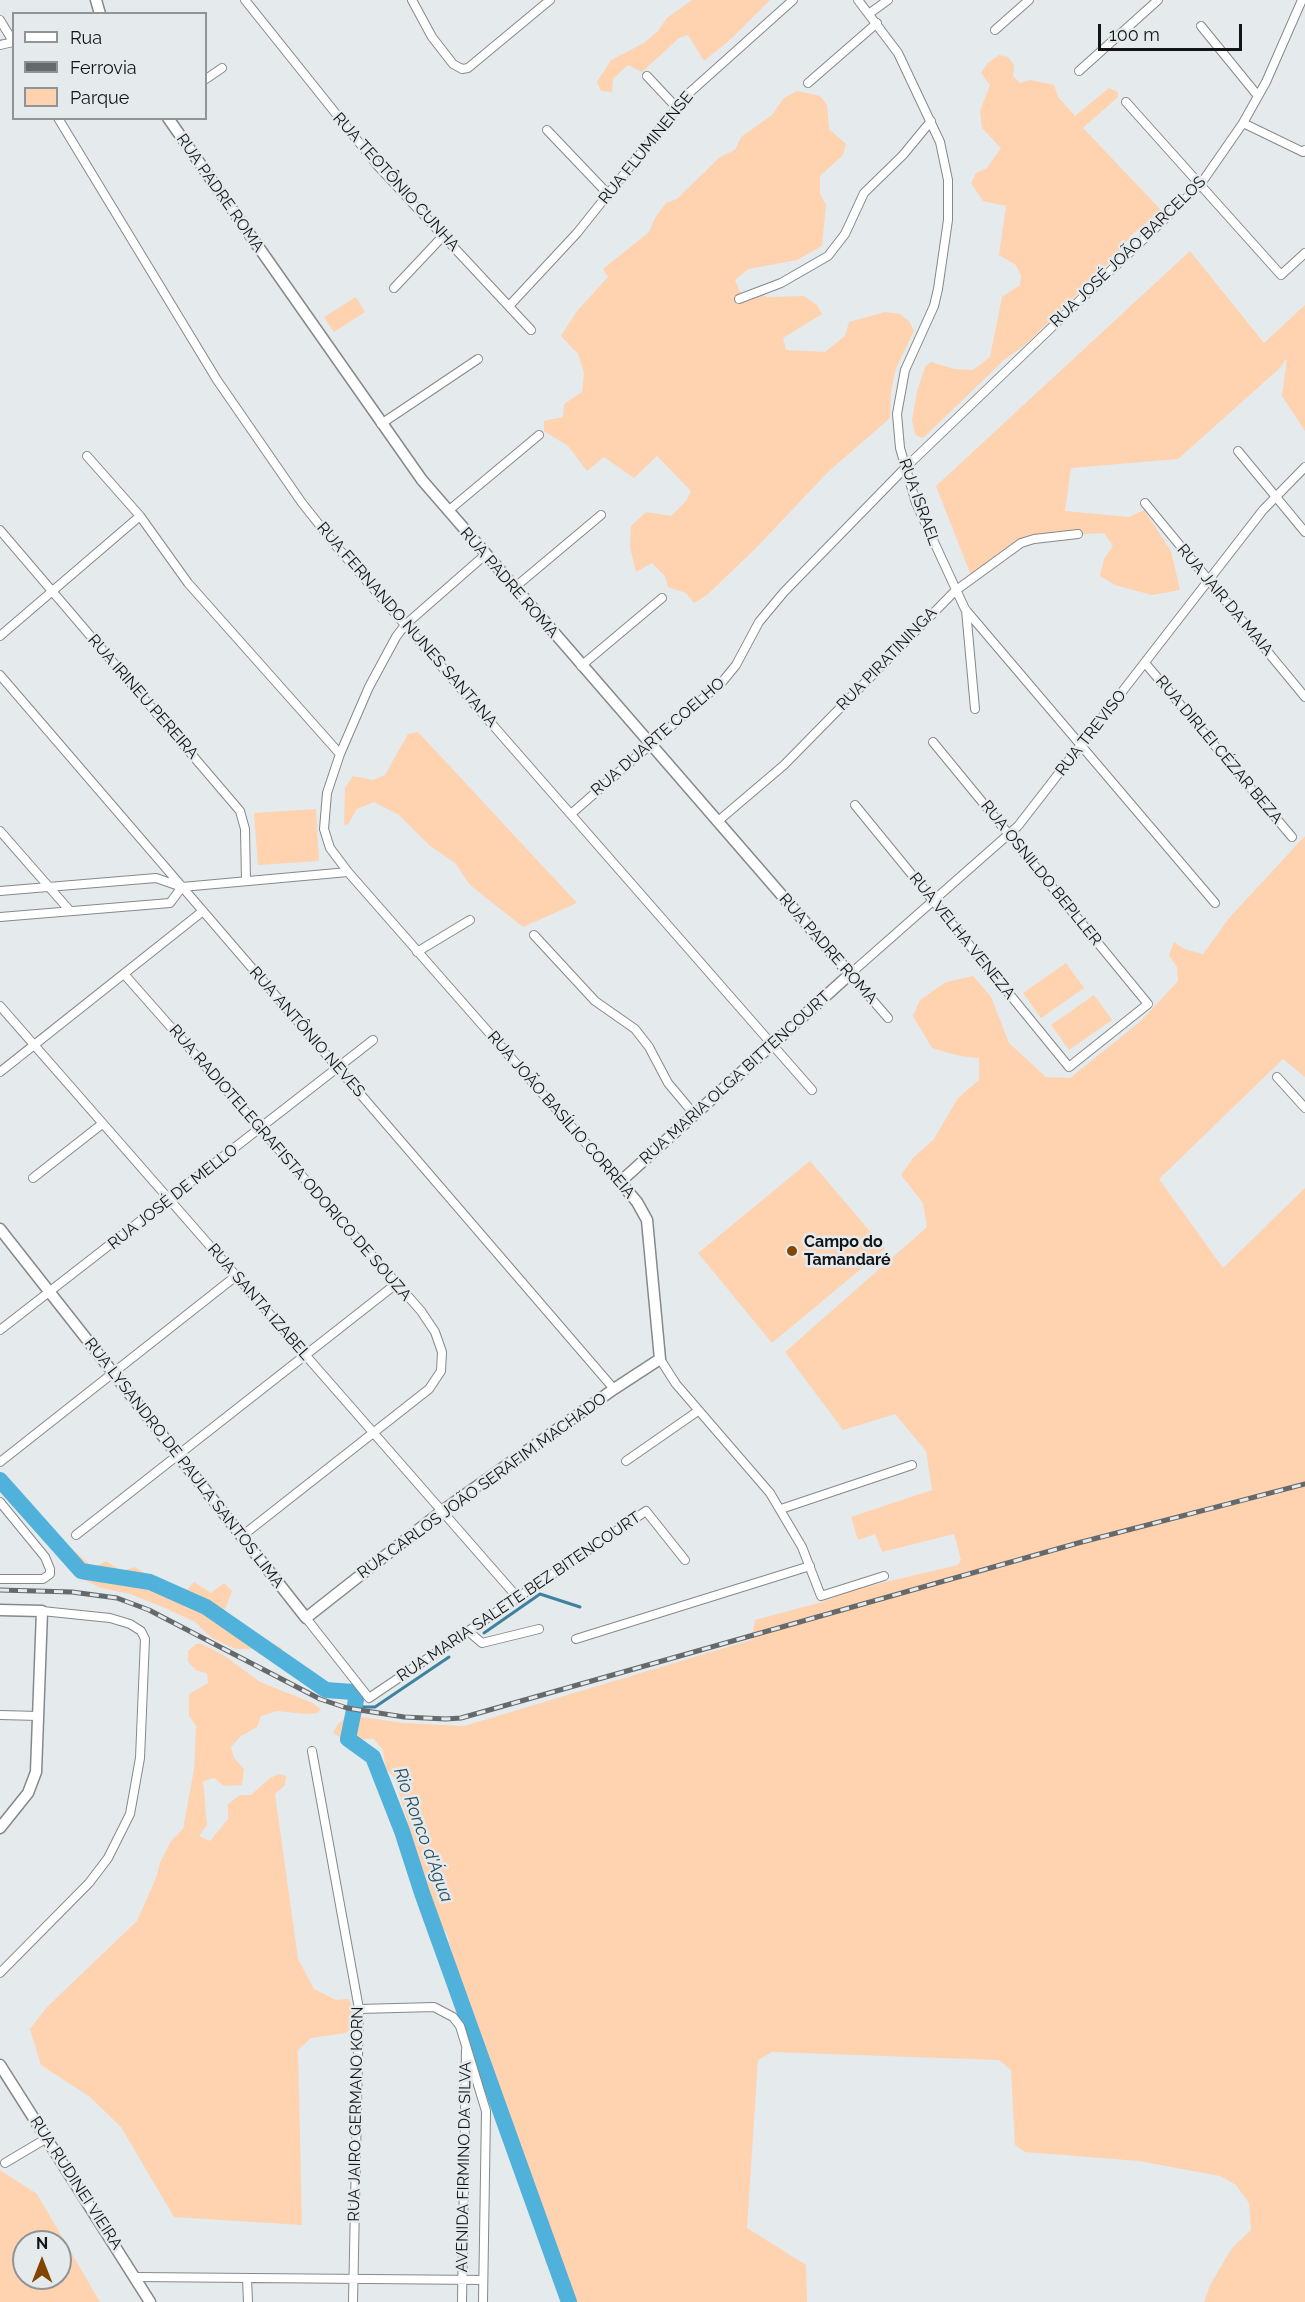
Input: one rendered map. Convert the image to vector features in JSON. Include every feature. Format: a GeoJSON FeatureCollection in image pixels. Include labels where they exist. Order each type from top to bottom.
{"type":"FeatureCollection","features":[{"type":"Feature","properties":{"kind":"street","name":"RUA TEOTÔNIO CUNHA"},"geometry":{"type":"LineString","coordinates":[[245,0],[364,150],[531,330]]}},
{"type":"Feature","properties":{"kind":"street"},"geometry":{"type":"LineString","coordinates":[[412,0],[432,37],[453,64],[462,69],[468,68],[550,0]]}},
{"type":"Feature","properties":{"kind":"street","name":"RUA FLUMINENSE"},"geometry":{"type":"LineString","coordinates":[[508,306],[609,195],[688,94],[793,0]]}},
{"type":"Feature","properties":{"kind":"street","name":"RUA ISRAEL"},"geometry":{"type":"LineString","coordinates":[[858,0],[898,53],[931,120],[945,161],[948,220],[934,306],[911,356],[901,387],[897,429],[905,468],[916,503],[955,591],[966,609],[1215,903]]}},
{"type":"Feature","properties":{"kind":"street"},"geometry":{"type":"LineString","coordinates":[[870,13],[888,0]]}},
{"type":"Feature","properties":{"kind":"street"},"geometry":{"type":"LineString","coordinates":[[994,30],[1029,0]]}},
{"type":"Feature","properties":{"kind":"street"},"geometry":{"type":"LineString","coordinates":[[1079,71],[1158,0]]}},
{"type":"Feature","properties":{"kind":"street","name":"RUA JOSÉ JOÃO BARCELOS"},"geometry":{"type":"LineString","coordinates":[[905,468],[1200,185],[1243,123],[1258,96],[1302,0]]}},
{"type":"Feature","properties":{"kind":"street"},"geometry":{"type":"LineString","coordinates":[[0,20],[12,40]]}},
{"type":"Feature","properties":{"kind":"street"},"geometry":{"type":"LineString","coordinates":[[808,84],[877,23]]}},
{"type":"Feature","properties":{"kind":"street"},"geometry":{"type":"LineString","coordinates":[[1201,26],[1258,96]]}},
{"type":"Feature","properties":{"kind":"street"},"geometry":{"type":"LineString","coordinates":[[207,78],[222,68]]}},
{"type":"Feature","properties":{"kind":"street"},"geometry":{"type":"LineString","coordinates":[[647,76],[676,107]]}},
{"type":"Feature","properties":{"kind":"street"},"geometry":{"type":"LineString","coordinates":[[1126,102],[1281,275],[1305,253]]}},
{"type":"Feature","properties":{"kind":"street","name":"RUA FERNANDO NUNES SANTANA"},"geometry":{"type":"LineString","coordinates":[[59,120],[237,412],[312,516],[812,1090]]}},
{"type":"Feature","properties":{"kind":"street","name":"RUA PADRE ROMA"},"geometry":{"type":"LineString","coordinates":[[169,120],[381,424],[448,511],[888,1017]]}},
{"type":"Feature","properties":{"kind":"street"},"geometry":{"type":"LineString","coordinates":[[739,299],[781,283],[828,256],[845,234],[864,193],[903,155],[931,120]]}},
{"type":"Feature","properties":{"kind":"street"},"geometry":{"type":"LineString","coordinates":[[1243,123],[1304,151]]}},
{"type":"Feature","properties":{"kind":"street"},"geometry":{"type":"LineString","coordinates":[[547,130],[609,195]]}},
{"type":"Feature","properties":{"kind":"street"},"geometry":{"type":"LineString","coordinates":[[394,288],[443,236]]}},
{"type":"Feature","properties":{"kind":"street"},"geometry":{"type":"LineString","coordinates":[[381,424],[478,359]]}},
{"type":"Feature","properties":{"kind":"street"},"geometry":{"type":"LineString","coordinates":[[448,511],[539,435]]}},
{"type":"Feature","properties":{"kind":"street"},"geometry":{"type":"LineString","coordinates":[[1238,451],[1305,532]]}},
{"type":"Feature","properties":{"kind":"street"},"geometry":{"type":"LineString","coordinates":[[87,456],[140,516],[188,583],[340,754]]}},
{"type":"Feature","properties":{"kind":"street","name":"RUA TREVISO"},"geometry":{"type":"LineString","coordinates":[[850,974],[1010,835],[1275,496],[1305,467]]}},
{"type":"Feature","properties":{"kind":"street","name":"RUA DUARTE COELHO"},"geometry":{"type":"LineString","coordinates":[[571,814],[730,673],[765,613],[905,468]]}},
{"type":"Feature","properties":{"kind":"street","name":"RUA JAIR DA MAIA"},"geometry":{"type":"LineString","coordinates":[[1145,503],[1305,697]]}},
{"type":"Feature","properties":{"kind":"street"},"geometry":{"type":"LineString","coordinates":[[514,588],[601,515]]}},
{"type":"Feature","properties":{"kind":"street"},"geometry":{"type":"LineString","coordinates":[[0,636],[140,516]]}},
{"type":"Feature","properties":{"kind":"street","name":"RUA IRINEU PEREIRA"},"geometry":{"type":"LineString","coordinates":[[0,530],[240,811],[244,829],[246,881]]}},
{"type":"Feature","properties":{"kind":"street","name":"RUA PIRATININGA"},"geometry":{"type":"LineString","coordinates":[[717,822],[784,765],[955,591],[1021,543],[1034,539],[1078,534]]}},
{"type":"Feature","properties":{"kind":"street","name":"RUA JOÃO BASÍLIO CORREIA"},"geometry":{"type":"LineString","coordinates":[[485,555],[405,625],[369,687],[340,754],[327,793],[324,829],[330,848],[417,952],[637,1202],[647,1220],[660,1359],[676,1384],[758,1476],[781,1509],[810,1566],[821,1596],[884,1576]]}},
{"type":"Feature","properties":{"kind":"street"},"geometry":{"type":"LineString","coordinates":[[581,666],[662,598]]}},
{"type":"Feature","properties":{"kind":"street"},"geometry":{"type":"LineString","coordinates":[[966,609],[975,709]]}},
{"type":"Feature","properties":{"kind":"street","name":"RUA DIRLEI CÉZAR BEZA"},"geometry":{"type":"LineString","coordinates":[[1145,663],[1292,837]]}},
{"type":"Feature","properties":{"kind":"street","name":"RUA ANTÔNIO NEVES"},"geometry":{"type":"LineString","coordinates":[[0,675],[614,1389]]}},
{"type":"Feature","properties":{"kind":"street","name":"RUA OSNILDO BEPLLER"},"geometry":{"type":"LineString","coordinates":[[933,742],[1148,1004],[1069,1067]]}},
{"type":"Feature","properties":{"kind":"street","name":"RUA VELHA VENEZA"},"geometry":{"type":"LineString","coordinates":[[855,805],[1069,1067]]}},
{"type":"Feature","properties":{"kind":"street"},"geometry":{"type":"LineString","coordinates":[[0,831],[70,911]]}},
{"type":"Feature","properties":{"kind":"street"},"geometry":{"type":"LineString","coordinates":[[0,891],[156,878],[182,887],[348,872]]}},
{"type":"Feature","properties":{"kind":"street"},"geometry":{"type":"LineString","coordinates":[[0,917],[170,903],[182,887]]}},
{"type":"Feature","properties":{"kind":"street"},"geometry":{"type":"LineString","coordinates":[[0,1072],[203,911]]}},
{"type":"Feature","properties":{"kind":"street"},"geometry":{"type":"LineString","coordinates":[[417,952],[470,920]]}},
{"type":"Feature","properties":{"kind":"street"},"geometry":{"type":"LineString","coordinates":[[534,935],[595,1001],[635,1029],[649,1047],[668,1083],[694,1114]]}},
{"type":"Feature","properties":{"kind":"street","name":"RUA RADIOTELEGRAFISTA ODORICO DE SOUZA"},"geometry":{"type":"LineString","coordinates":[[124,974],[429,1322],[439,1341],[443,1360],[441,1371],[429,1389],[373,1433]]}},
{"type":"Feature","properties":{"kind":"street","name":"RUA MARIA OLGA BITTENCOURT"},"geometry":{"type":"LineString","coordinates":[[620,1182],[850,974]]}},
{"type":"Feature","properties":{"kind":"street","name":"RUA SANTA IZABEL"},"geometry":{"type":"LineString","coordinates":[[0,1006],[518,1598]]}},
{"type":"Feature","properties":{"kind":"street","name":"RUA JOSÉ DE MELLO"},"geometry":{"type":"LineString","coordinates":[[0,1330],[373,1040]]}},
{"type":"Feature","properties":{"kind":"street"},"geometry":{"type":"LineString","coordinates":[[1277,1077],[1305,1108]]}},
{"type":"Feature","properties":{"kind":"street"},"geometry":{"type":"LineString","coordinates":[[33,1178],[102,1124]]}},
{"type":"Feature","properties":{"kind":"street","name":"RUA LYSANDRO DE PAULA SANTOS LIMA"},"geometry":{"type":"LineString","coordinates":[[0,1228],[369,1698]]}},
{"type":"Feature","properties":{"kind":"street"},"geometry":{"type":"LineString","coordinates":[[0,1462],[236,1276]]}},
{"type":"Feature","properties":{"kind":"street"},"geometry":{"type":"LineString","coordinates":[[76,1535],[396,1284]]}},
{"type":"Feature","properties":{"kind":"street","name":"RUA CARLOS JOÃO SERAFIM MACHADO"},"geometry":{"type":"LineString","coordinates":[[306,1618],[442,1511],[660,1359]]}},
{"type":"Feature","properties":{"kind":"street"},"geometry":{"type":"LineString","coordinates":[[626,1461],[698,1411]]}},
{"type":"Feature","properties":{"kind":"street"},"geometry":{"type":"LineString","coordinates":[[242,1536],[373,1433]]}},
{"type":"Feature","properties":{"kind":"street"},"geometry":{"type":"LineString","coordinates":[[781,1509],[912,1465]]}},
{"type":"Feature","properties":{"kind":"street"},"geometry":{"type":"LineString","coordinates":[[0,1502],[45,1557],[50,1569],[50,1575],[44,1579],[0,1579]]}},
{"type":"Feature","properties":{"kind":"street","name":"RUA MARIA SALETE BEZ BITENCOURT"},"geometry":{"type":"LineString","coordinates":[[369,1698],[646,1511],[685,1560]]}},
{"type":"Feature","properties":{"kind":"street"},"geometry":{"type":"LineString","coordinates":[[576,1640],[810,1566]]}},
{"type":"Feature","properties":{"kind":"street"},"geometry":{"type":"LineString","coordinates":[[0,1610],[42,1611],[110,1618],[130,1624],[141,1631],[145,1638],[140,1758],[134,1801],[125,1828],[108,1858],[89,1883],[0,1973]]}},
{"type":"Feature","properties":{"kind":"street"},"geometry":{"type":"LineString","coordinates":[[0,1828],[33,1783],[38,1755],[42,1611]]}},
{"type":"Feature","properties":{"kind":"street"},"geometry":{"type":"LineString","coordinates":[[468,1631],[482,1643],[539,1629]]}},
{"type":"Feature","properties":{"kind":"street"},"geometry":{"type":"LineString","coordinates":[[0,1715],[39,1716]]}},
{"type":"Feature","properties":{"kind":"street","name":"RUA JAIRO GERMANO KORN"},"geometry":{"type":"LineString","coordinates":[[312,1751],[359,2009],[353,2302]]}},
{"type":"Feature","properties":{"kind":"street"},"geometry":{"type":"LineString","coordinates":[[359,2009],[426,2007],[444,2010],[460,2026],[466,2042]]}},
{"type":"Feature","properties":{"kind":"street","name":"AVENIDA FIRMINO DA SILVA"},"geometry":{"type":"LineString","coordinates":[[462,2302],[466,2042]]}},
{"type":"Feature","properties":{"kind":"street","name":"AVENIDA FIRMINO DA SILVA"},"geometry":{"type":"LineString","coordinates":[[466,2042],[486,2111],[483,2302]]}},
{"type":"Feature","properties":{"kind":"street","name":"RUA RUDINEI VIEIRA"},"geometry":{"type":"LineString","coordinates":[[0,2065],[150,2302]]}},
{"type":"Feature","properties":{"kind":"street"},"geometry":{"type":"LineString","coordinates":[[5,2163],[47,2138]]}},
{"type":"Feature","properties":{"kind":"street"},"geometry":{"type":"LineString","coordinates":[[136,2277],[483,2280]]}},
{"type":"Feature","properties":{"kind":"street"},"geometry":{"type":"LineString","coordinates":[[247,2278],[248,2302]]}},
{"type":"Feature","properties":{"kind":"green space"},"geometry":{"type":"Polygon","coordinates":[[[692,0],[770,0],[731,39],[704,61],[688,35],[679,38],[642,72],[628,65],[613,79],[612,92],[601,91],[597,82],[611,60],[644,43],[658,31],[667,18],[692,0]]]}},
{"type":"Feature","properties":{"kind":"green space"},"geometry":{"type":"Polygon","coordinates":[[[999,55],[1008,57],[1014,65],[1013,76],[1020,83],[1030,80],[1054,85],[1058,97],[1075,116],[1109,88],[1118,92],[1118,97],[1083,128],[1162,211],[1131,235],[1115,257],[1026,344],[1004,360],[923,438],[915,434],[912,420],[917,392],[925,367],[931,362],[954,369],[973,370],[990,357],[1002,297],[1020,285],[1021,276],[1016,265],[999,255],[1006,206],[983,201],[971,183],[976,173],[987,168],[1001,148],[982,128],[980,111],[990,85],[981,73],[988,63],[999,55]]]}},
{"type":"Feature","properties":{"kind":"green space"},"geometry":{"type":"Polygon","coordinates":[[[797,91],[820,96],[827,105],[829,129],[846,144],[843,155],[820,176],[820,194],[826,205],[822,246],[797,260],[748,269],[735,280],[740,292],[757,292],[767,297],[804,296],[817,305],[822,314],[783,338],[786,350],[825,352],[845,336],[849,322],[885,312],[900,314],[909,321],[914,331],[896,368],[891,392],[890,418],[829,471],[755,549],[707,595],[694,603],[686,593],[668,587],[665,576],[652,563],[636,572],[630,547],[631,526],[646,512],[671,516],[686,501],[691,491],[657,456],[634,478],[604,457],[587,471],[568,446],[544,431],[544,421],[563,417],[564,404],[582,392],[584,373],[578,354],[561,336],[577,311],[608,277],[603,269],[649,232],[655,218],[666,203],[677,199],[720,157],[735,150],[741,137],[772,115],[784,98],[797,91]]]}},
{"type":"Feature","properties":{"kind":"green space"},"geometry":{"type":"Polygon","coordinates":[[[1190,251],[1264,343],[1305,305],[1305,431],[1282,396],[1287,358],[1280,368],[1178,459],[1071,468],[1065,511],[1129,517],[1144,510],[1171,551],[1180,590],[1152,595],[1115,585],[1100,576],[1104,559],[1113,546],[1104,533],[1032,537],[972,578],[936,486],[1190,251]]]}},
{"type":"Feature","properties":{"kind":"green space"},"geometry":{"type":"Polygon","coordinates":[[[356,297],[365,312],[334,332],[324,317],[356,297]]]}},
{"type":"Feature","properties":{"kind":"green space"},"geometry":{"type":"Polygon","coordinates":[[[418,732],[577,903],[523,927],[470,885],[455,863],[429,845],[399,815],[374,802],[357,809],[348,824],[344,825],[345,788],[353,776],[373,780],[385,775],[408,734],[418,732]]]}},
{"type":"Feature","properties":{"kind":"green space"},"geometry":{"type":"Polygon","coordinates":[[[316,809],[319,861],[258,865],[254,813],[316,809]]]}},
{"type":"Feature","properties":{"kind":"green space"},"geometry":{"type":"Polygon","coordinates":[[[1305,836],[1305,1077],[1283,1059],[1159,1179],[1223,1268],[1305,1188],[1305,2302],[1204,2302],[1210,2285],[1232,2248],[1251,2230],[1249,2203],[1236,2185],[1220,2176],[1139,2161],[1025,2152],[1015,2145],[1011,2070],[999,2060],[772,2052],[758,2060],[747,2228],[806,2265],[807,2302],[563,2302],[559,2290],[562,2278],[545,2263],[546,2245],[530,2216],[514,2164],[513,2148],[491,2100],[493,2080],[474,2035],[447,1934],[439,1923],[394,1777],[386,1769],[383,1750],[374,1739],[343,1739],[333,1733],[338,1724],[349,1715],[403,1723],[464,1726],[751,1640],[755,1620],[822,1602],[856,1589],[958,1565],[961,1560],[954,1534],[882,1552],[875,1534],[858,1540],[851,1517],[932,1490],[926,1451],[895,1414],[843,1430],[785,1352],[927,1227],[923,1203],[901,1175],[913,1158],[934,1139],[958,1098],[979,1080],[979,1058],[960,1056],[932,1048],[913,1016],[920,1000],[946,982],[973,976],[991,997],[1009,1043],[1046,1077],[1070,1078],[1141,1021],[1178,981],[1177,967],[1169,955],[1174,942],[1184,949],[1203,954],[1230,917],[1305,836]]]}},
{"type":"Feature","properties":{"kind":"green space"},"geometry":{"type":"Polygon","coordinates":[[[1066,963],[1084,988],[1041,1018],[1023,993],[1066,963]]]}},
{"type":"Feature","properties":{"kind":"green space"},"geometry":{"type":"Polygon","coordinates":[[[1094,995],[1112,1020],[1069,1050],[1051,1025],[1094,995]]]}},
{"type":"Feature","properties":{"kind":"green space","name":"Campo do Tamandaré"},"geometry":{"type":"Polygon","coordinates":[[[810,1161],[885,1249],[772,1343],[698,1253],[810,1161]]]}},
{"type":"Feature","properties":{"kind":"green space"},"geometry":{"type":"Polygon","coordinates":[[[10,1485],[46,1526],[94,1568],[106,1561],[122,1571],[135,1567],[166,1586],[184,1593],[194,1582],[211,1593],[224,1583],[232,1591],[224,1612],[236,1624],[246,1625],[254,1634],[282,1648],[282,1655],[270,1658],[256,1649],[236,1649],[212,1638],[195,1622],[165,1608],[130,1594],[101,1588],[74,1575],[0,1488],[10,1485]]]}},
{"type":"Feature","properties":{"kind":"green space"},"geometry":{"type":"Polygon","coordinates":[[[196,1644],[202,1644],[225,1656],[260,1682],[313,1703],[321,1710],[307,1714],[277,1711],[261,1716],[257,1727],[241,1736],[231,1747],[234,1758],[244,1769],[242,1785],[224,1786],[214,1778],[203,1781],[207,1825],[199,1836],[210,1841],[228,1819],[228,1804],[240,1795],[251,1795],[270,1778],[279,1774],[286,1776],[285,1785],[275,1794],[298,1959],[314,1989],[336,2000],[349,1999],[354,2012],[353,2027],[346,2033],[311,2038],[298,2050],[302,2225],[174,2217],[121,2127],[90,2097],[41,2065],[30,2029],[47,2007],[137,1921],[171,1841],[183,1829],[194,1769],[196,1726],[189,1716],[189,1694],[208,1683],[207,1673],[197,1671],[188,1662],[188,1651],[196,1644]]]}},
{"type":"Feature","properties":{"kind":"green space"},"geometry":{"type":"Polygon","coordinates":[[[0,2170],[37,2194],[58,2230],[12,2230],[12,2290],[72,2290],[72,2254],[100,2302],[0,2302],[0,2170]]]}},
{"type":"Feature","properties":{"kind":"waterway","name":"Rio Ronco d'Água"},"geometry":{"type":"LineString","coordinates":[[0,1480],[81,1571],[150,1582],[206,1607],[326,1690],[353,1692],[356,1700],[348,1739],[373,1757],[402,1831],[422,1893],[569,2302]]}},
{"type":"Feature","properties":{"kind":"waterway"},"geometry":{"type":"LineString","coordinates":[[484,1633],[540,1594],[580,1607]]}},
{"type":"Feature","properties":{"kind":"waterway"},"geometry":{"type":"LineString","coordinates":[[356,1700],[363,1707],[375,1707],[449,1657]]}},
{"type":"Feature","properties":{"kind":"railway"},"geometry":{"type":"LineString","coordinates":[[0,1590],[72,1592],[117,1598],[149,1610],[320,1699],[347,1708],[404,1717],[461,1718],[1078,1543],[1305,1484]]}},
{"type":"Feature","properties":{"kind":"place","name":"Campo do Tamandaré"},"geometry":{"type":"Point","coordinates":[792,1251]}}]}
